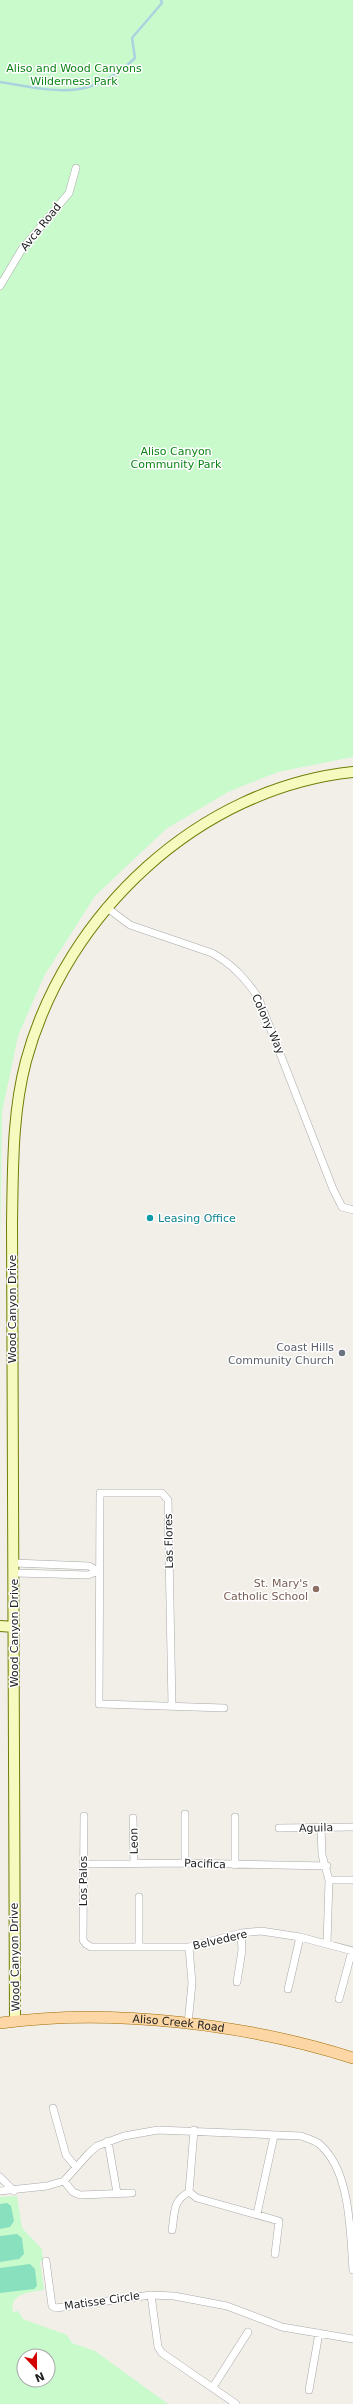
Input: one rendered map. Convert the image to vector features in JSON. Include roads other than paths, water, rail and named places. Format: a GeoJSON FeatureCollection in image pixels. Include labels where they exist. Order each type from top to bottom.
{"type":"FeatureCollection","features":[{"type":"Feature","properties":{"kind":"main road","name":"Wood Canyon Drive"},"geometry":{"type":"LineString","coordinates":[[15,2021],[15,1568],[12,1223],[13,1148],[19,1093],[40,1020],[56,985],[76,949],[106,907],[157,858],[192,832],[233,808],[265,793],[294,784],[353,772]]}},
{"type":"Feature","properties":{"kind":"main road"},"geometry":{"type":"LineString","coordinates":[[0,1626],[14,1627]]}},
{"type":"Feature","properties":{"kind":"main road","name":"Aliso Creek Road"},"geometry":{"type":"LineString","coordinates":[[0,2023],[15,2021],[118,2018],[188,2024],[247,2033],[353,2058]]}},
{"type":"Feature","properties":{"kind":"street","name":"Avca Road"},"geometry":{"type":"LineString","coordinates":[[0,286],[22,249],[69,193],[76,168]]}},
{"type":"Feature","properties":{"kind":"street","name":"Colony Way"},"geometry":{"type":"LineString","coordinates":[[106,907],[130,925],[212,953],[233,967],[244,979],[258,997],[333,1189],[342,1207],[353,1210]]}},
{"type":"Feature","properties":{"kind":"street","name":"Las Flores"},"geometry":{"type":"LineString","coordinates":[[172,1706],[168,1500],[162,1493],[100,1493],[98,1571],[99,1704],[224,1708]]}},
{"type":"Feature","properties":{"kind":"street"},"geometry":{"type":"LineString","coordinates":[[15,1568],[89,1566],[98,1571]]}},
{"type":"Feature","properties":{"kind":"street"},"geometry":{"type":"LineString","coordinates":[[15,1568],[88,1575],[98,1571]]}},
{"type":"Feature","properties":{"kind":"street"},"geometry":{"type":"LineString","coordinates":[[185,1814],[185,1863]]}},
{"type":"Feature","properties":{"kind":"street","name":"Los Palos"},"geometry":{"type":"LineString","coordinates":[[84,1816],[84,1940],[86,1944]]}},
{"type":"Feature","properties":{"kind":"street"},"geometry":{"type":"LineString","coordinates":[[235,1817],[235,1865]]}},
{"type":"Feature","properties":{"kind":"street","name":"Leon"},"geometry":{"type":"LineString","coordinates":[[134,1818],[134,1863]]}},
{"type":"Feature","properties":{"kind":"street"},"geometry":{"type":"LineString","coordinates":[[321,1827],[322,1855],[327,1866],[329,1880],[328,1944]]}},
{"type":"Feature","properties":{"kind":"street","name":"Aguila"},"geometry":{"type":"LineString","coordinates":[[279,1828],[353,1827]]}},
{"type":"Feature","properties":{"kind":"street","name":"Pacifica"},"geometry":{"type":"LineString","coordinates":[[83,1864],[185,1863],[327,1866]]}},
{"type":"Feature","properties":{"kind":"street"},"geometry":{"type":"LineString","coordinates":[[329,1880],[353,1880]]}},
{"type":"Feature","properties":{"kind":"street"},"geometry":{"type":"LineString","coordinates":[[138,1897],[139,1946]]}},
{"type":"Feature","properties":{"kind":"street"},"geometry":{"type":"LineString","coordinates":[[237,1982],[242,1950],[241,1932]]}},
{"type":"Feature","properties":{"kind":"street","name":"Belvedere"},"geometry":{"type":"LineString","coordinates":[[86,1944],[91,1947],[189,1947],[241,1932],[280,1933],[353,1951]]}},
{"type":"Feature","properties":{"kind":"street"},"geometry":{"type":"LineString","coordinates":[[288,1989],[300,1937]]}},
{"type":"Feature","properties":{"kind":"street"},"geometry":{"type":"LineString","coordinates":[[188,2024],[192,1982],[189,1947]]}},
{"type":"Feature","properties":{"kind":"street"},"geometry":{"type":"LineString","coordinates":[[339,1999],[353,1951]]}},
{"type":"Feature","properties":{"kind":"street"},"geometry":{"type":"LineString","coordinates":[[53,2108],[66,2155],[76,2167]]}},
{"type":"Feature","properties":{"kind":"street"},"geometry":{"type":"LineString","coordinates":[[0,2191],[14,2191],[64,2181],[89,2153],[108,2141],[158,2130],[194,2130],[274,2136],[301,2136],[317,2143],[330,2156],[351,2216],[353,2270]]}},
{"type":"Feature","properties":{"kind":"street"},"geometry":{"type":"LineString","coordinates":[[189,2192],[194,2130]]}},
{"type":"Feature","properties":{"kind":"street"},"geometry":{"type":"LineString","coordinates":[[257,2214],[274,2136]]}},
{"type":"Feature","properties":{"kind":"street"},"geometry":{"type":"LineString","coordinates":[[108,2141],[117,2193]]}},
{"type":"Feature","properties":{"kind":"street"},"geometry":{"type":"LineString","coordinates":[[0,2177],[14,2191]]}},
{"type":"Feature","properties":{"kind":"street"},"geometry":{"type":"LineString","coordinates":[[64,2181],[72,2192],[80,2195],[132,2193]]}},
{"type":"Feature","properties":{"kind":"street"},"geometry":{"type":"LineString","coordinates":[[189,2192],[197,2198],[279,2221],[275,2254]]}},
{"type":"Feature","properties":{"kind":"street"},"geometry":{"type":"LineString","coordinates":[[172,2230],[176,2202],[179,2198],[189,2192]]}},
{"type":"Feature","properties":{"kind":"street","name":"Matisse Circle"},"geometry":{"type":"LineString","coordinates":[[46,2261],[52,2306],[56,2308],[151,2295],[174,2296],[227,2306],[282,2327],[353,2339]]}},
{"type":"Feature","properties":{"kind":"street","name":"Matisse Circle"},"geometry":{"type":"LineString","coordinates":[[151,2295],[158,2347],[162,2353],[236,2404]]}},
{"type":"Feature","properties":{"kind":"street"},"geometry":{"type":"LineString","coordinates":[[213,2387],[248,2332]]}},
{"type":"Feature","properties":{"kind":"street"},"geometry":{"type":"LineString","coordinates":[[309,2390],[319,2334]]}},
{"type":"Feature","properties":{"kind":"waterway"},"geometry":{"type":"LineString","coordinates":[[0,82],[55,90],[72,90],[103,82],[119,72],[135,58],[132,38],[162,3],[161,0]]}},
{"type":"Feature","properties":{"kind":"place","name":"Leasing Office"},"geometry":{"type":"Point","coordinates":[150,1218]}},
{"type":"Feature","properties":{"kind":"place","name":"Coast Hills Community Church"},"geometry":{"type":"Point","coordinates":[342,1353]}},
{"type":"Feature","properties":{"kind":"place","name":"St. Mary's Catholic School"},"geometry":{"type":"Point","coordinates":[316,1589]}},
{"type":"Feature","properties":{"kind":"park label","name":"Aliso and Wood Canyons Wilderness Park"},"geometry":{"type":"Point","coordinates":[74,74]}},
{"type":"Feature","properties":{"kind":"park label","name":"Aliso Canyon Community Park"},"geometry":{"type":"Point","coordinates":[176,457]}}]}
